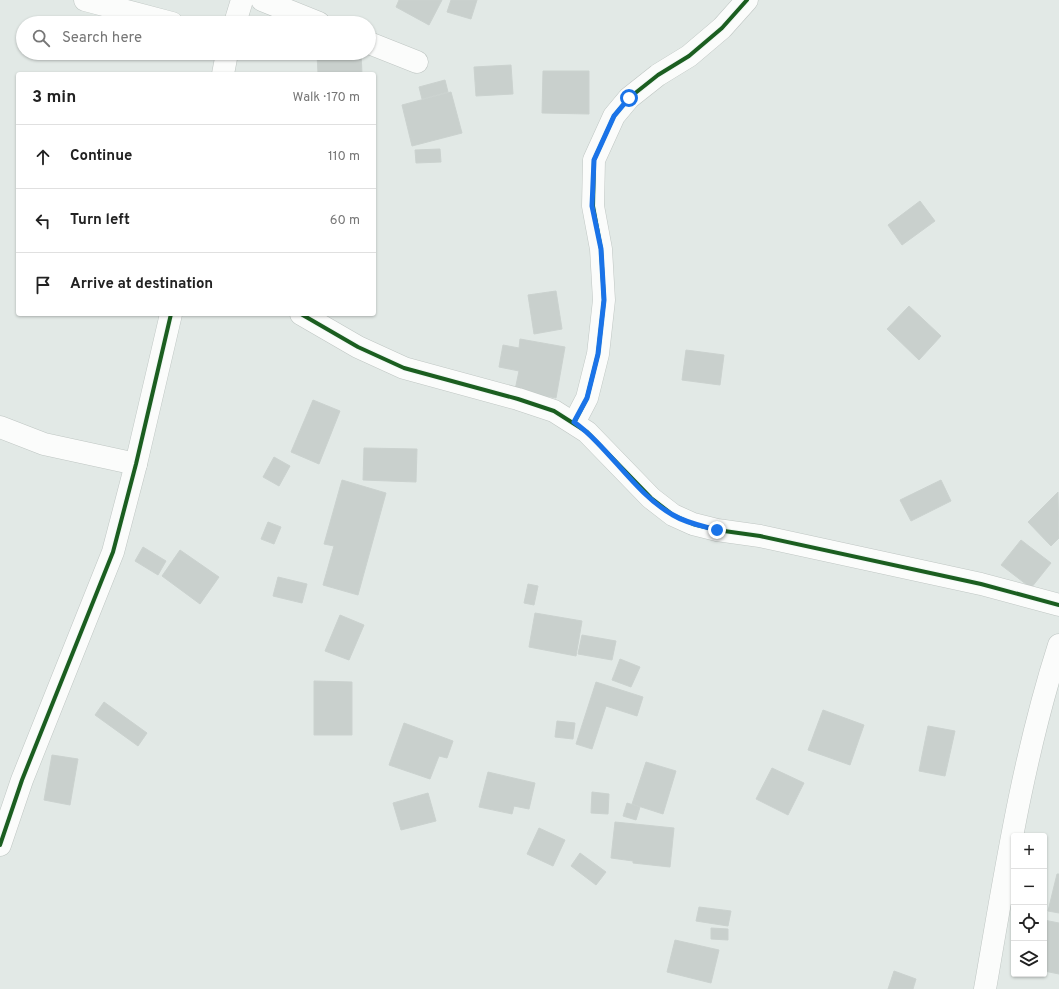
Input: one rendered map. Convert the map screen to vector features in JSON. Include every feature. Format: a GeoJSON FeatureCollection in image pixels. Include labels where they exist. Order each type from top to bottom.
{"type":"FeatureCollection","features":[{"type":"Feature","properties":{"kind":"street"},"geometry":{"type":"LineString","coordinates":[[85,0],[146,16]]}},
{"type":"Feature","properties":{"kind":"street"},"geometry":{"type":"LineString","coordinates":[[237,16],[242,0]]}},
{"type":"Feature","properties":{"kind":"street"},"geometry":{"type":"LineString","coordinates":[[262,0],[302,16]]}},
{"type":"Feature","properties":{"kind":"street"},"geometry":{"type":"LineString","coordinates":[[574,422],[587,398],[598,354],[604,300],[601,249],[592,206],[594,160],[596,153],[614,116],[629,98],[658,75],[689,56],[722,28],[747,0]]}},
{"type":"Feature","properties":{"kind":"street"},"geometry":{"type":"LineString","coordinates":[[376,46],[417,62]]}},
{"type":"Feature","properties":{"kind":"street"},"geometry":{"type":"LineString","coordinates":[[223,72],[226,60]]}},
{"type":"Feature","properties":{"kind":"street"},"geometry":{"type":"LineString","coordinates":[[0,845],[22,780],[114,552],[136,464],[170,316]]}},
{"type":"Feature","properties":{"kind":"street"},"geometry":{"type":"LineString","coordinates":[[304,316],[358,347],[404,368],[518,399],[554,411],[574,422],[587,432],[651,498],[673,515],[693,524],[717,530],[760,536],[980,584],[1059,605]]}},
{"type":"Feature","properties":{"kind":"street"},"geometry":{"type":"LineString","coordinates":[[0,427],[44,444],[136,464]]}},
{"type":"Feature","properties":{"kind":"street"},"geometry":{"type":"LineString","coordinates":[[985,989],[1015,824],[1044,692],[1059,645]]}},
{"type":"Feature","properties":{"kind":"building"},"geometry":{"type":"Polygon","coordinates":[[[399,0],[442,0],[429,25],[396,7],[399,0]]]}},
{"type":"Feature","properties":{"kind":"building"},"geometry":{"type":"Polygon","coordinates":[[[451,0],[477,0],[471,19],[447,12],[451,0]]]}},
{"type":"Feature","properties":{"kind":"building"},"geometry":{"type":"Polygon","coordinates":[[[317,60],[361,60],[362,72],[318,72],[317,60]]]}},
{"type":"Feature","properties":{"kind":"building"},"geometry":{"type":"Polygon","coordinates":[[[511,65],[513,94],[476,96],[474,67],[511,65]]]}},
{"type":"Feature","properties":{"kind":"building"},"geometry":{"type":"Polygon","coordinates":[[[543,71],[589,71],[589,114],[542,113],[543,71]]]}},
{"type":"Feature","properties":{"kind":"building"},"geometry":{"type":"Polygon","coordinates":[[[445,80],[448,92],[422,99],[419,87],[445,80]]]}},
{"type":"Feature","properties":{"kind":"building"},"geometry":{"type":"Polygon","coordinates":[[[451,92],[462,133],[412,146],[402,105],[451,92]]]}},
{"type":"Feature","properties":{"kind":"building"},"geometry":{"type":"Polygon","coordinates":[[[440,149],[441,162],[416,163],[415,150],[440,149]]]}},
{"type":"Feature","properties":{"kind":"building"},"geometry":{"type":"Polygon","coordinates":[[[920,201],[935,221],[902,245],[888,225],[920,201]]]}},
{"type":"Feature","properties":{"kind":"building"},"geometry":{"type":"Polygon","coordinates":[[[556,291],[562,329],[534,334],[528,295],[556,291]]]}},
{"type":"Feature","properties":{"kind":"building"},"geometry":{"type":"Polygon","coordinates":[[[909,306],[941,336],[919,360],[887,329],[909,306]]]}},
{"type":"Feature","properties":{"kind":"building"},"geometry":{"type":"Polygon","coordinates":[[[520,339],[565,347],[556,398],[515,390],[519,371],[499,367],[503,345],[519,348],[520,339]]]}},
{"type":"Feature","properties":{"kind":"building"},"geometry":{"type":"Polygon","coordinates":[[[686,350],[724,355],[720,385],[682,380],[686,350]]]}},
{"type":"Feature","properties":{"kind":"building"},"geometry":{"type":"Polygon","coordinates":[[[313,400],[340,411],[319,464],[291,452],[313,400]]]}},
{"type":"Feature","properties":{"kind":"building"},"geometry":{"type":"Polygon","coordinates":[[[364,448],[417,449],[416,482],[363,480],[364,448]]]}},
{"type":"Feature","properties":{"kind":"building"},"geometry":{"type":"Polygon","coordinates":[[[274,457],[290,466],[279,486],[263,477],[274,457]]]}},
{"type":"Feature","properties":{"kind":"building"},"geometry":{"type":"Polygon","coordinates":[[[342,480],[386,493],[358,595],[323,585],[334,546],[324,544],[342,480]]]}},
{"type":"Feature","properties":{"kind":"building"},"geometry":{"type":"Polygon","coordinates":[[[941,480],[951,501],[911,521],[900,500],[941,480]]]}},
{"type":"Feature","properties":{"kind":"building"},"geometry":{"type":"Polygon","coordinates":[[[1058,492],[1059,538],[1051,546],[1028,522],[1058,492]]]}},
{"type":"Feature","properties":{"kind":"building"},"geometry":{"type":"Polygon","coordinates":[[[268,522],[281,527],[274,544],[261,539],[268,522]]]}},
{"type":"Feature","properties":{"kind":"building"},"geometry":{"type":"Polygon","coordinates":[[[1021,540],[1051,563],[1031,588],[1001,565],[1021,540]]]}},
{"type":"Feature","properties":{"kind":"building"},"geometry":{"type":"Polygon","coordinates":[[[143,547],[166,561],[158,575],[135,561],[143,547]]]}},
{"type":"Feature","properties":{"kind":"building"},"geometry":{"type":"Polygon","coordinates":[[[180,550],[219,577],[200,604],[162,576],[180,550]]]}},
{"type":"Feature","properties":{"kind":"building"},"geometry":{"type":"Polygon","coordinates":[[[278,577],[307,584],[302,603],[273,596],[278,577]]]}},
{"type":"Feature","properties":{"kind":"building"},"geometry":{"type":"Polygon","coordinates":[[[528,584],[538,586],[534,605],[524,603],[528,584]]]}},
{"type":"Feature","properties":{"kind":"building"},"geometry":{"type":"Polygon","coordinates":[[[535,613],[582,621],[576,656],[529,647],[535,613]]]}},
{"type":"Feature","properties":{"kind":"building"},"geometry":{"type":"Polygon","coordinates":[[[340,615],[364,625],[349,660],[325,651],[340,615]]]}},
{"type":"Feature","properties":{"kind":"building"},"geometry":{"type":"Polygon","coordinates":[[[582,635],[616,641],[612,660],[578,654],[582,635]]]}},
{"type":"Feature","properties":{"kind":"building"},"geometry":{"type":"Polygon","coordinates":[[[620,659],[640,667],[631,687],[612,680],[620,659]]]}},
{"type":"Feature","properties":{"kind":"building"},"geometry":{"type":"Polygon","coordinates":[[[314,681],[352,682],[352,735],[314,735],[314,681]]]}},
{"type":"Feature","properties":{"kind":"building"},"geometry":{"type":"Polygon","coordinates":[[[596,682],[643,697],[637,716],[606,706],[592,749],[576,744],[596,682]]]}},
{"type":"Feature","properties":{"kind":"building"},"geometry":{"type":"Polygon","coordinates":[[[104,702],[147,733],[138,746],[95,715],[104,702]]]}},
{"type":"Feature","properties":{"kind":"building"},"geometry":{"type":"Polygon","coordinates":[[[823,710],[864,725],[850,765],[808,750],[823,710]]]}},
{"type":"Feature","properties":{"kind":"building"},"geometry":{"type":"Polygon","coordinates":[[[557,721],[575,723],[573,739],[555,737],[557,721]]]}},
{"type":"Feature","properties":{"kind":"building"},"geometry":{"type":"Polygon","coordinates":[[[404,723],[453,741],[447,758],[439,756],[430,779],[389,765],[404,723]]]}},
{"type":"Feature","properties":{"kind":"building"},"geometry":{"type":"Polygon","coordinates":[[[928,726],[955,731],[945,776],[919,771],[928,726]]]}},
{"type":"Feature","properties":{"kind":"building"},"geometry":{"type":"Polygon","coordinates":[[[52,755],[78,759],[70,805],[44,800],[52,755]]]}},
{"type":"Feature","properties":{"kind":"building"},"geometry":{"type":"Polygon","coordinates":[[[646,762],[676,771],[663,814],[632,804],[646,762]]]}},
{"type":"Feature","properties":{"kind":"building"},"geometry":{"type":"Polygon","coordinates":[[[772,768],[804,783],[788,815],[756,799],[772,768]]]}},
{"type":"Feature","properties":{"kind":"building"},"geometry":{"type":"Polygon","coordinates":[[[488,772],[535,783],[529,809],[514,806],[512,814],[479,807],[488,772]]]}},
{"type":"Feature","properties":{"kind":"building"},"geometry":{"type":"Polygon","coordinates":[[[592,792],[609,794],[608,814],[591,813],[592,792]]]}},
{"type":"Feature","properties":{"kind":"building"},"geometry":{"type":"Polygon","coordinates":[[[428,793],[436,821],[401,830],[393,803],[428,793]]]}},
{"type":"Feature","properties":{"kind":"building"},"geometry":{"type":"Polygon","coordinates":[[[627,803],[640,807],[636,820],[623,816],[627,803]]]}},
{"type":"Feature","properties":{"kind":"building"},"geometry":{"type":"Polygon","coordinates":[[[615,822],[674,828],[670,867],[633,863],[633,861],[611,858],[615,822]]]}},
{"type":"Feature","properties":{"kind":"building"},"geometry":{"type":"Polygon","coordinates":[[[539,828],[565,840],[553,866],[527,854],[539,828]]]}},
{"type":"Feature","properties":{"kind":"building"},"geometry":{"type":"Polygon","coordinates":[[[580,853],[606,872],[596,885],[571,866],[580,853]]]}},
{"type":"Feature","properties":{"kind":"building"},"geometry":{"type":"Polygon","coordinates":[[[1057,874],[1059,874],[1059,913],[1048,911],[1057,874]]]}},
{"type":"Feature","properties":{"kind":"building"},"geometry":{"type":"Polygon","coordinates":[[[699,907],[731,911],[728,926],[696,921],[699,907]]]}},
{"type":"Feature","properties":{"kind":"building"},"geometry":{"type":"Polygon","coordinates":[[[1047,921],[1059,923],[1059,974],[1047,972],[1047,921]]]}},
{"type":"Feature","properties":{"kind":"building"},"geometry":{"type":"Polygon","coordinates":[[[711,928],[728,929],[728,940],[711,939],[711,928]]]}},
{"type":"Feature","properties":{"kind":"building"},"geometry":{"type":"Polygon","coordinates":[[[675,940],[719,950],[711,983],[667,972],[675,940]]]}},
{"type":"Feature","properties":{"kind":"building"},"geometry":{"type":"Polygon","coordinates":[[[894,971],[916,979],[913,989],[888,989],[894,971]]]}},
{"type":"Feature","properties":{"kind":"cycle path"},"geometry":{"type":"LineString","coordinates":[[574,423],[587,398],[598,354],[604,300],[601,249],[593,206],[594,160],[614,116],[629,98],[658,75],[689,56],[722,28],[747,0]]}},
{"type":"Feature","properties":{"kind":"cycle path"},"geometry":{"type":"LineString","coordinates":[[0,845],[22,780],[113,552],[136,464],[171,316]]}},
{"type":"Feature","properties":{"kind":"cycle path"},"geometry":{"type":"LineString","coordinates":[[304,316],[358,347],[404,368],[518,399],[554,411],[587,432],[651,498],[673,515],[693,524],[717,530],[760,536],[981,584],[1059,605]]}},
{"type":"Feature","properties":{"kind":"route"},"geometry":{"type":"LineString","coordinates":[[629,98],[614,116],[604,135],[594,160],[592,206],[601,249],[604,300],[598,354],[587,398],[574,422],[587,432],[651,498],[673,515],[693,524],[717,530]]}}]}
